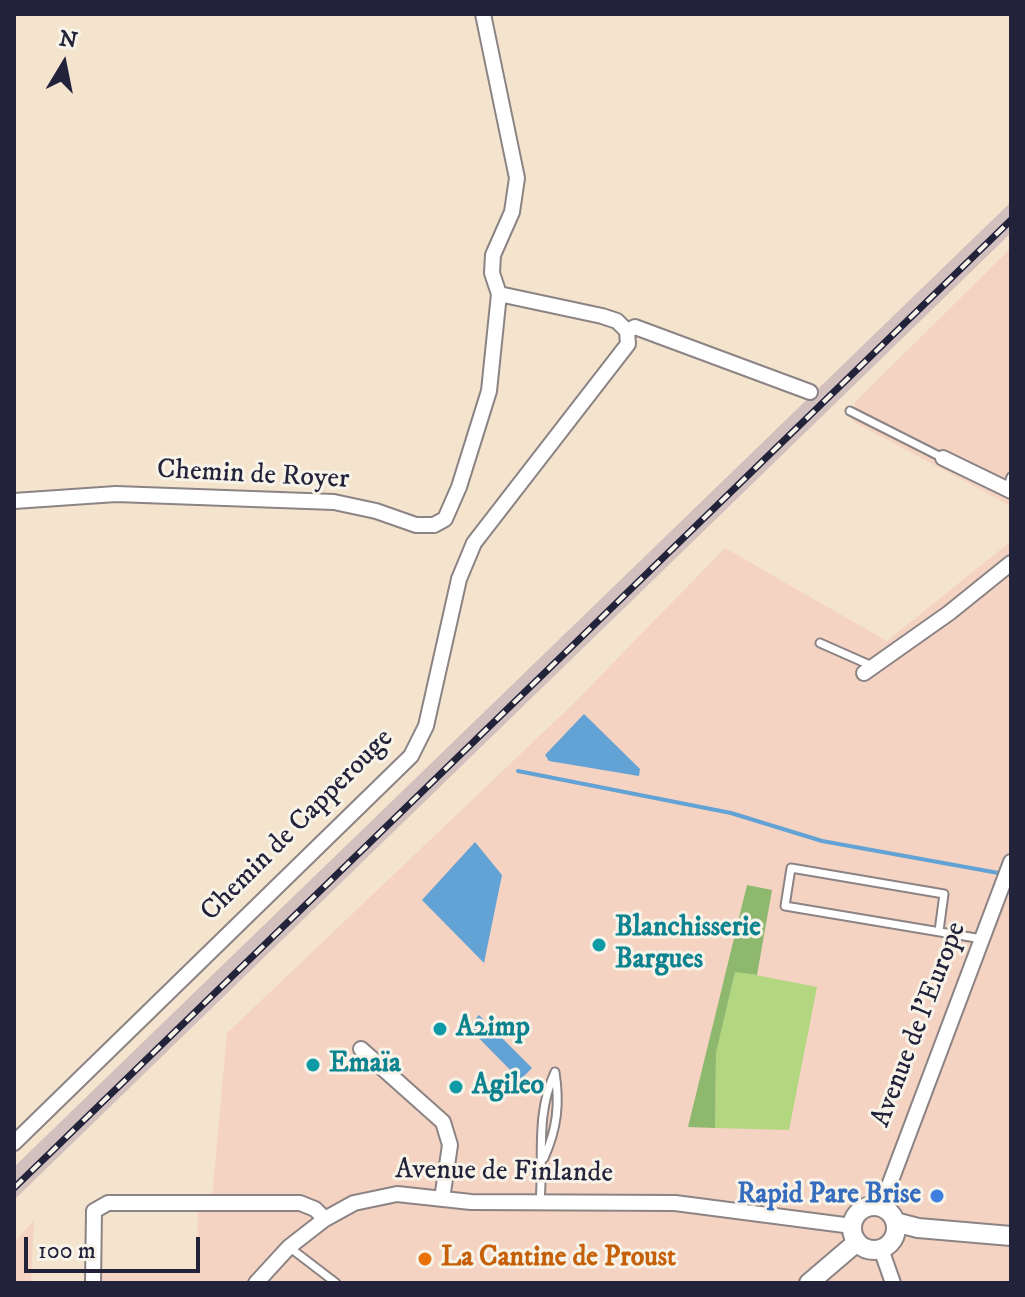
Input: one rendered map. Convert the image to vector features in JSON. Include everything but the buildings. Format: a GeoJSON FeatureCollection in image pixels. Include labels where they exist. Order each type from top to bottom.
{"type":"FeatureCollection","features":[{"type":"Feature","properties":{"kind":"street"},"geometry":{"type":"LineString","coordinates":[[483,14],[517,178],[512,212],[493,255],[492,273],[499,294],[602,316],[617,321],[627,331],[635,327],[810,392]]}},
{"type":"Feature","properties":{"kind":"street","name":"Chemin de Royer"},"geometry":{"type":"LineString","coordinates":[[14,501],[116,494],[334,502],[376,511],[416,525],[434,525],[445,519],[459,487],[489,391],[499,294]]}},
{"type":"Feature","properties":{"kind":"street","name":"Chemin de Capperouge"},"geometry":{"type":"LineString","coordinates":[[14,1143],[411,756],[426,726],[459,579],[474,543],[628,344],[627,331]]}},
{"type":"Feature","properties":{"kind":"street"},"geometry":{"type":"LineString","coordinates":[[943,458],[1010,486]]}},
{"type":"Feature","properties":{"kind":"street"},"geometry":{"type":"LineString","coordinates":[[868,670],[894,654],[1011,563]]}},
{"type":"Feature","properties":{"kind":"street","name":"Avenue de l'Europe"},"geometry":{"type":"LineString","coordinates":[[881,1207],[1010,863]]}},
{"type":"Feature","properties":{"kind":"street"},"geometry":{"type":"LineString","coordinates":[[361,1049],[443,1122],[450,1145],[442,1199]]}},
{"type":"Feature","properties":{"kind":"street","name":"Avenue de Finlande"},"geometry":{"type":"LineString","coordinates":[[256,1283],[289,1247],[325,1219],[354,1203],[397,1194],[442,1199],[675,1203],[854,1234]]}},
{"type":"Feature","properties":{"kind":"street"},"geometry":{"type":"LineString","coordinates":[[93,1283],[94,1211],[108,1203],[300,1203],[315,1209],[325,1219]]}},
{"type":"Feature","properties":{"kind":"street"},"geometry":{"type":"LineString","coordinates":[[809,1283],[854,1234],[862,1210],[881,1207],[895,1222],[918,1228],[1011,1236]]}},
{"type":"Feature","properties":{"kind":"street"},"geometry":{"type":"LineString","coordinates":[[854,1234],[868,1249],[881,1249],[894,1235],[895,1222]]}},
{"type":"Feature","properties":{"kind":"street"},"geometry":{"type":"LineString","coordinates":[[881,1249],[893,1283]]}},
{"type":"Feature","properties":{"kind":"lane"},"geometry":{"type":"LineString","coordinates":[[850,411],[943,458]]}},
{"type":"Feature","properties":{"kind":"lane"},"geometry":{"type":"LineString","coordinates":[[820,643],[868,670]]}},
{"type":"Feature","properties":{"kind":"lane"},"geometry":{"type":"LineString","coordinates":[[939,931],[944,894],[791,868],[785,906],[982,939]]}},
{"type":"Feature","properties":{"kind":"lane"},"geometry":{"type":"LineString","coordinates":[[540,1202],[544,1158],[539,1134],[545,1094],[555,1072],[559,1098],[554,1136],[544,1158]]}},
{"type":"Feature","properties":{"kind":"lane"},"geometry":{"type":"LineString","coordinates":[[289,1247],[336,1283]]}},
{"type":"Feature","properties":{"kind":"shaded area"},"geometry":{"type":"Polygon","coordinates":[[[1011,202],[1011,233],[14,1200],[14,1167],[1011,202]]]}},
{"type":"Feature","properties":{"kind":"shaded area"},"geometry":{"type":"Polygon","coordinates":[[[1011,248],[1011,506],[852,421],[855,402],[1011,248]]]}},
{"type":"Feature","properties":{"kind":"shaded area"},"geometry":{"type":"Polygon","coordinates":[[[1011,541],[1011,1283],[97,1283],[96,1271],[197,1272],[198,1199],[212,1198],[227,1033],[574,703],[725,548],[887,641],[1011,541]]]}},
{"type":"Feature","properties":{"kind":"shaded area"},"geometry":{"type":"Polygon","coordinates":[[[34,1220],[31,1283],[14,1283],[14,1243],[34,1220]]]}},
{"type":"Feature","properties":{"kind":"green space"},"geometry":{"type":"Polygon","coordinates":[[[747,885],[772,890],[757,975],[735,972],[716,1053],[715,1128],[688,1127],[747,885]]]}},
{"type":"Feature","properties":{"kind":"green space"},"geometry":{"type":"Polygon","coordinates":[[[735,971],[817,987],[789,1130],[715,1128],[716,1053],[735,971]]]}},
{"type":"Feature","properties":{"kind":"water"},"geometry":{"type":"Polygon","coordinates":[[[584,714],[640,769],[639,776],[549,761],[545,755],[584,714]]]}},
{"type":"Feature","properties":{"kind":"water"},"geometry":{"type":"Polygon","coordinates":[[[475,842],[502,875],[484,963],[422,900],[475,842]]]}},
{"type":"Feature","properties":{"kind":"water"},"geometry":{"type":"Polygon","coordinates":[[[479,1015],[532,1068],[520,1080],[468,1027],[479,1015]]]}},
{"type":"Feature","properties":{"kind":"waterway"},"geometry":{"type":"LineString","coordinates":[[518,771],[731,813],[822,841],[1004,874]]}},
{"type":"Feature","properties":{"kind":"railway"},"geometry":{"type":"LineString","coordinates":[[14,1188],[1011,220]]}},
{"type":"Feature","properties":{"kind":"place","name":"Blanchisserie Bargues"},"geometry":{"type":"Point","coordinates":[599,945]}},
{"type":"Feature","properties":{"kind":"place","name":"A2imp"},"geometry":{"type":"Point","coordinates":[440,1029]}},
{"type":"Feature","properties":{"kind":"place","name":"Emaïa"},"geometry":{"type":"Point","coordinates":[313,1065]}},
{"type":"Feature","properties":{"kind":"place","name":"Agileo"},"geometry":{"type":"Point","coordinates":[456,1087]}},
{"type":"Feature","properties":{"kind":"place","name":"Rapid Pare Brise"},"geometry":{"type":"Point","coordinates":[937,1196]}},
{"type":"Feature","properties":{"kind":"place","name":"La Cantine de Proust"},"geometry":{"type":"Point","coordinates":[425,1259]}}]}
